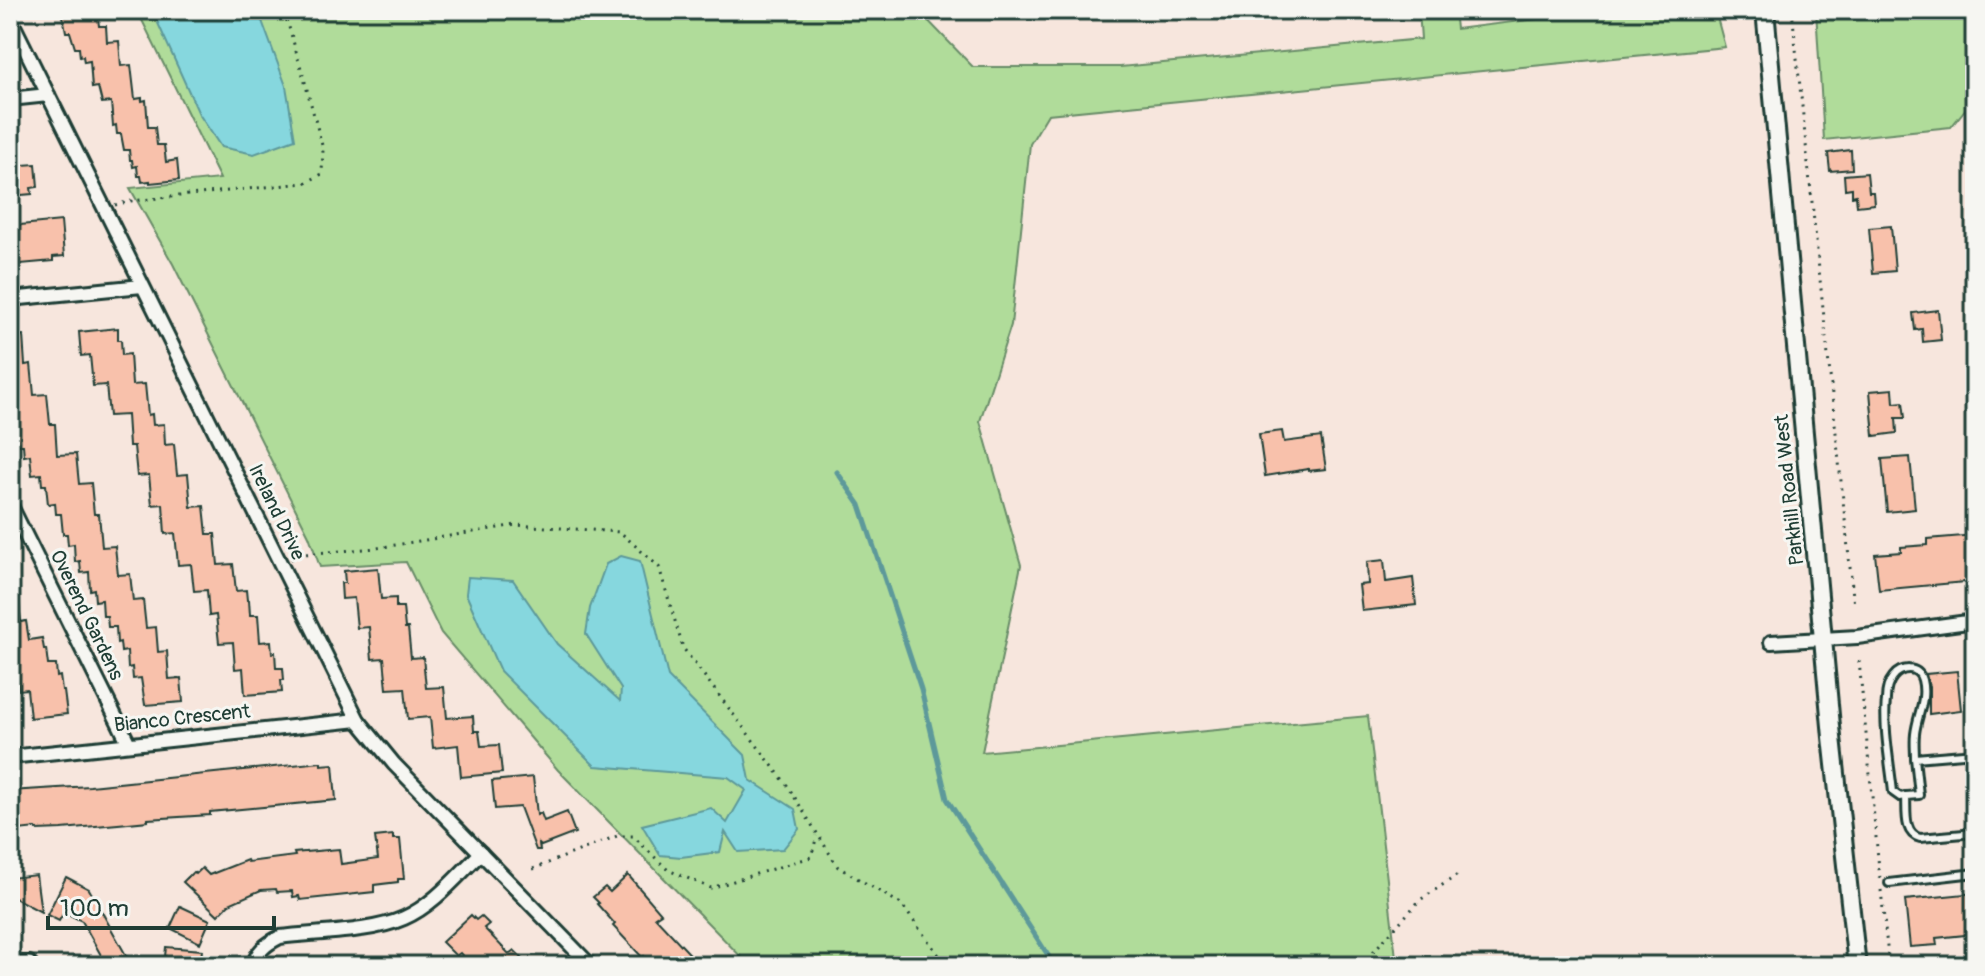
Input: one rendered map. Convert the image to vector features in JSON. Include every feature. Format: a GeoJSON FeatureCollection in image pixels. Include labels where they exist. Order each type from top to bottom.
{"type":"FeatureCollection","features":[{"type":"Feature","properties":{"kind":"main road","name":"Parkhill Road West"},"geometry":{"type":"LineString","coordinates":[[1765,10],[1823,638],[1857,966]]}},
{"type":"Feature","properties":{"kind":"street","name":"Ireland Drive"},"geometry":{"type":"LineString","coordinates":[[10,18],[358,720],[383,753],[591,966]]}},
{"type":"Feature","properties":{"kind":"street"},"geometry":{"type":"LineString","coordinates":[[10,99],[48,95]]}},
{"type":"Feature","properties":{"kind":"street"},"geometry":{"type":"LineString","coordinates":[[10,299],[142,286]]}},
{"type":"Feature","properties":{"kind":"street","name":"Overend Gardens"},"geometry":{"type":"LineString","coordinates":[[10,504],[129,744]]}},
{"type":"Feature","properties":{"kind":"street"},"geometry":{"type":"LineString","coordinates":[[1771,642],[1857,637],[1975,621]]}},
{"type":"Feature","properties":{"kind":"street","name":"Bianco Crescent"},"geometry":{"type":"LineString","coordinates":[[10,757],[358,720]]}},
{"type":"Feature","properties":{"kind":"street"},"geometry":{"type":"LineString","coordinates":[[253,966],[257,953],[280,937],[369,927],[405,918],[424,906],[481,853]]}},
{"type":"Feature","properties":{"kind":"street"},"geometry":{"type":"LineString","coordinates":[[10,963],[29,963],[31,966]]}},
{"type":"Feature","properties":{"kind":"lane"},"geometry":{"type":"LineString","coordinates":[[1906,668],[1922,678],[1923,705],[1914,737],[1919,795],[1906,796],[1900,797],[1893,792],[1885,713],[1888,687],[1895,674],[1906,668]]}},
{"type":"Feature","properties":{"kind":"lane"},"geometry":{"type":"LineString","coordinates":[[1975,694],[1975,722]]}},
{"type":"Feature","properties":{"kind":"lane"},"geometry":{"type":"LineString","coordinates":[[1915,758],[1975,753]]}},
{"type":"Feature","properties":{"kind":"lane"},"geometry":{"type":"LineString","coordinates":[[1906,796],[1909,832],[1914,837],[1975,833]]}},
{"type":"Feature","properties":{"kind":"lane"},"geometry":{"type":"LineString","coordinates":[[1889,883],[1975,873]]}},
{"type":"Feature","properties":{"kind":"path"},"geometry":{"type":"LineString","coordinates":[[104,208],[131,201],[305,183],[322,174],[323,149],[284,10]]}},
{"type":"Feature","properties":{"kind":"path"},"geometry":{"type":"LineString","coordinates":[[1792,10],[1854,606]]}},
{"type":"Feature","properties":{"kind":"path"},"geometry":{"type":"LineString","coordinates":[[279,562],[304,554],[377,548],[516,525],[620,532],[659,567],[683,648],[787,785],[838,867],[901,904],[947,966]]}},
{"type":"Feature","properties":{"kind":"path"},"geometry":{"type":"LineString","coordinates":[[1859,661],[1889,966]]}},
{"type":"Feature","properties":{"kind":"path"},"geometry":{"type":"LineString","coordinates":[[533,869],[617,836],[633,836],[668,870],[711,888],[811,857],[817,834]]}},
{"type":"Feature","properties":{"kind":"path"},"geometry":{"type":"LineString","coordinates":[[1366,966],[1372,953],[1420,900],[1459,874]]}},
{"type":"Feature","properties":{"kind":"green space"},"geometry":{"type":"Polygon","coordinates":[[[137,10],[918,10],[973,67],[1120,67],[1421,39],[1419,10],[1454,10],[1456,29],[1610,10],[1715,10],[1725,47],[1048,114],[1030,144],[1011,325],[980,421],[1021,565],[982,752],[1368,716],[1397,966],[750,966],[558,770],[441,633],[406,562],[320,567],[309,536],[173,264],[130,188],[220,179],[137,10]]]}},
{"type":"Feature","properties":{"kind":"green space"},"geometry":{"type":"Polygon","coordinates":[[[1816,10],[1975,10],[1975,97],[1951,127],[1824,140],[1816,10]]]}},
{"type":"Feature","properties":{"kind":"water"},"geometry":{"type":"Polygon","coordinates":[[[152,10],[258,10],[286,86],[295,139],[254,154],[221,147],[199,114],[152,10]]]}},
{"type":"Feature","properties":{"kind":"water"},"geometry":{"type":"Polygon","coordinates":[[[621,556],[640,561],[668,677],[745,755],[750,780],[795,809],[799,829],[783,849],[738,852],[725,832],[720,852],[681,857],[660,855],[642,825],[711,808],[727,823],[746,790],[728,777],[595,766],[500,671],[466,594],[468,577],[513,580],[557,644],[620,701],[621,689],[586,634],[590,608],[606,564],[621,556]]]}},
{"type":"Feature","properties":{"kind":"building"},"geometry":{"type":"Polygon","coordinates":[[[62,10],[97,10],[99,26],[106,26],[107,42],[119,41],[121,66],[131,65],[135,99],[146,100],[148,127],[155,127],[157,145],[164,145],[166,162],[177,160],[179,180],[142,182],[137,166],[133,167],[130,160],[129,150],[124,150],[121,134],[117,134],[116,125],[113,126],[111,102],[102,103],[98,87],[92,88],[90,61],[84,62],[70,32],[66,32],[62,10]]]}},
{"type":"Feature","properties":{"kind":"building"},"geometry":{"type":"Polygon","coordinates":[[[10,125],[19,125],[22,165],[36,164],[38,187],[31,188],[32,194],[10,196],[10,125]]]}},
{"type":"Feature","properties":{"kind":"building"},"geometry":{"type":"Polygon","coordinates":[[[1851,150],[1852,169],[1830,171],[1828,153],[1851,150]]]}},
{"type":"Feature","properties":{"kind":"building"},"geometry":{"type":"Polygon","coordinates":[[[1867,173],[1874,204],[1857,206],[1852,188],[1845,189],[1844,175],[1867,173]]]}},
{"type":"Feature","properties":{"kind":"building"},"geometry":{"type":"Polygon","coordinates":[[[61,221],[64,256],[53,257],[53,261],[10,265],[10,226],[61,221]]]}},
{"type":"Feature","properties":{"kind":"building"},"geometry":{"type":"Polygon","coordinates":[[[1891,226],[1895,271],[1873,273],[1869,228],[1891,226]]]}},
{"type":"Feature","properties":{"kind":"building"},"geometry":{"type":"Polygon","coordinates":[[[1938,310],[1941,340],[1923,342],[1922,329],[1915,330],[1913,313],[1938,310]]]}},
{"type":"Feature","properties":{"kind":"building"},"geometry":{"type":"Polygon","coordinates":[[[118,328],[122,355],[130,354],[132,385],[145,384],[148,415],[152,414],[153,425],[164,424],[165,445],[174,444],[177,475],[188,474],[191,507],[204,506],[207,534],[215,534],[218,565],[233,564],[236,591],[246,590],[250,615],[258,615],[260,642],[271,641],[276,668],[283,668],[282,692],[245,695],[243,668],[235,669],[233,642],[219,643],[216,615],[209,616],[207,590],[194,591],[191,564],[178,565],[175,533],[165,534],[163,504],[152,505],[149,475],[137,476],[134,446],[129,446],[127,415],[109,416],[106,385],[93,386],[90,355],[81,356],[79,332],[118,328]]]}},
{"type":"Feature","properties":{"kind":"building"},"geometry":{"type":"Polygon","coordinates":[[[23,335],[25,365],[31,364],[34,395],[47,394],[50,424],[55,424],[57,455],[76,454],[79,484],[91,483],[94,514],[99,514],[102,547],[115,546],[118,575],[130,574],[133,601],[143,600],[146,628],[156,627],[158,652],[167,651],[169,679],[181,678],[183,702],[145,705],[141,678],[133,679],[132,667],[128,668],[127,651],[121,652],[120,642],[117,643],[116,627],[108,627],[107,616],[103,616],[102,600],[95,601],[94,589],[90,590],[89,572],[81,573],[80,561],[75,562],[74,544],[68,545],[67,534],[63,534],[61,514],[56,514],[55,503],[48,504],[41,474],[32,475],[30,455],[24,456],[23,445],[18,445],[16,424],[10,425],[10,336],[23,335]]]}},
{"type":"Feature","properties":{"kind":"building"},"geometry":{"type":"Polygon","coordinates":[[[1893,389],[1894,403],[1903,402],[1905,418],[1896,418],[1897,433],[1874,436],[1870,391],[1893,389]]]}},
{"type":"Feature","properties":{"kind":"building"},"geometry":{"type":"Polygon","coordinates":[[[1282,431],[1284,442],[1321,437],[1326,469],[1265,476],[1259,434],[1282,431]]]}},
{"type":"Feature","properties":{"kind":"building"},"geometry":{"type":"Polygon","coordinates":[[[1910,457],[1915,509],[1887,512],[1882,459],[1910,457]]]}},
{"type":"Feature","properties":{"kind":"building"},"geometry":{"type":"Polygon","coordinates":[[[1975,535],[1975,581],[1879,590],[1875,554],[1901,552],[1901,547],[1928,545],[1928,539],[1975,535]]]}},
{"type":"Feature","properties":{"kind":"building"},"geometry":{"type":"Polygon","coordinates":[[[1384,560],[1386,582],[1413,578],[1416,605],[1362,611],[1359,585],[1368,584],[1367,562],[1384,560]]]}},
{"type":"Feature","properties":{"kind":"building"},"geometry":{"type":"Polygon","coordinates":[[[378,568],[381,599],[396,598],[396,607],[403,607],[411,658],[423,657],[426,688],[444,687],[447,718],[473,716],[474,731],[479,731],[481,746],[499,745],[502,773],[461,777],[458,745],[433,748],[430,717],[408,719],[405,688],[387,689],[384,658],[372,659],[369,627],[357,628],[354,598],[342,599],[344,571],[378,568]]]}},
{"type":"Feature","properties":{"kind":"building"},"geometry":{"type":"Polygon","coordinates":[[[18,594],[21,622],[26,621],[29,640],[42,638],[48,665],[56,665],[67,714],[30,718],[27,689],[19,690],[16,665],[10,666],[10,595],[18,594]]]}},
{"type":"Feature","properties":{"kind":"building"},"geometry":{"type":"Polygon","coordinates":[[[1957,671],[1961,710],[1929,714],[1926,674],[1957,671]]]}},
{"type":"Feature","properties":{"kind":"building"},"geometry":{"type":"Polygon","coordinates":[[[321,762],[321,765],[333,764],[336,800],[118,824],[10,831],[10,791],[90,786],[321,762]]]}},
{"type":"Feature","properties":{"kind":"building"},"geometry":{"type":"Polygon","coordinates":[[[533,777],[537,815],[541,813],[544,821],[567,812],[575,833],[541,846],[539,844],[540,850],[536,850],[520,807],[495,809],[492,781],[533,777]]]}},
{"type":"Feature","properties":{"kind":"building"},"geometry":{"type":"Polygon","coordinates":[[[393,835],[393,839],[400,839],[404,879],[374,885],[374,892],[300,900],[299,896],[293,897],[292,891],[261,890],[229,904],[218,915],[183,882],[202,868],[209,875],[247,860],[295,856],[294,853],[339,849],[341,864],[378,859],[375,837],[393,835]]]}},
{"type":"Feature","properties":{"kind":"building"},"geometry":{"type":"Polygon","coordinates":[[[36,875],[41,912],[13,897],[10,878],[36,875]]]}},
{"type":"Feature","properties":{"kind":"building"},"geometry":{"type":"Polygon","coordinates":[[[628,875],[661,913],[655,917],[701,966],[654,966],[613,926],[615,924],[593,897],[605,887],[610,892],[628,875]]]}},
{"type":"Feature","properties":{"kind":"building"},"geometry":{"type":"Polygon","coordinates":[[[66,877],[89,889],[132,966],[107,966],[82,921],[64,912],[59,921],[47,915],[66,877]]]}},
{"type":"Feature","properties":{"kind":"building"},"geometry":{"type":"Polygon","coordinates":[[[1975,893],[1975,934],[1936,938],[1937,945],[1910,947],[1905,900],[1975,893]]]}},
{"type":"Feature","properties":{"kind":"building"},"geometry":{"type":"Polygon","coordinates":[[[180,906],[210,920],[200,943],[170,928],[180,906]]]}},
{"type":"Feature","properties":{"kind":"building"},"geometry":{"type":"Polygon","coordinates":[[[471,915],[476,920],[481,916],[489,924],[484,928],[509,954],[514,950],[530,966],[472,966],[460,953],[456,956],[442,942],[471,915]]]}},
{"type":"Feature","properties":{"kind":"building"},"geometry":{"type":"Polygon","coordinates":[[[166,947],[202,950],[200,966],[164,966],[166,947]]]}},
{"type":"Feature","properties":{"kind":"waterway"},"geometry":{"type":"LineString","coordinates":[[837,472],[860,505],[921,689],[947,799],[1055,966]]}}]}
